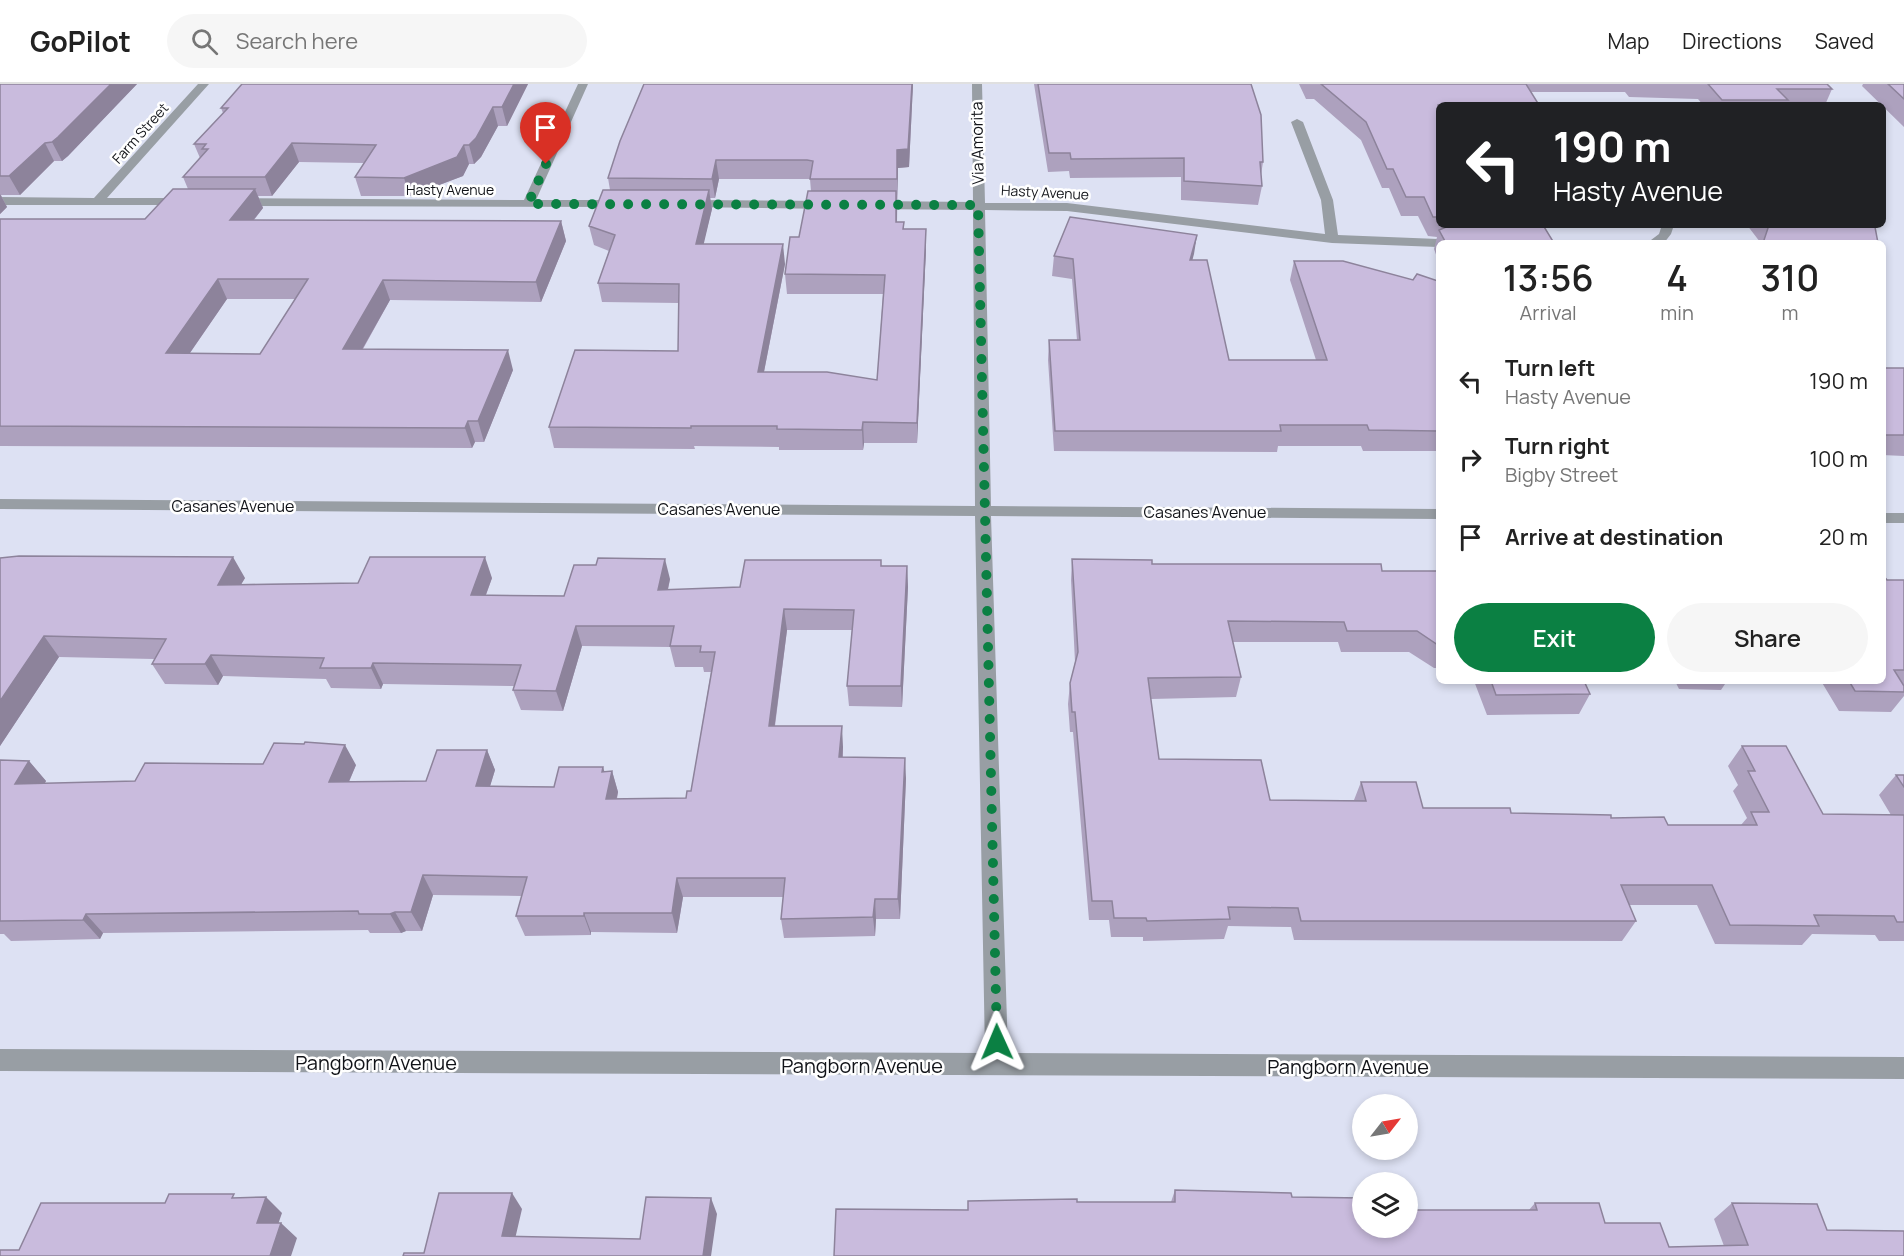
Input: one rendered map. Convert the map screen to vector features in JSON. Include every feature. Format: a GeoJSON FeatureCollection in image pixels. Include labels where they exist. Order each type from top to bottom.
{"type":"FeatureCollection","features":[{"type":"Feature","properties":{"kind":"street","name":"Farm Street"},"geometry":{"type":"LineString","coordinates":[[97,202],[204,84]]}},
{"type":"Feature","properties":{"kind":"street"},"geometry":{"type":"LineString","coordinates":[[528,204],[583,84]]}},
{"type":"Feature","properties":{"kind":"street","name":"Via Amorita"},"geometry":{"type":"LineString","coordinates":[[977,84],[983,510],[997,1065]]}},
{"type":"Feature","properties":{"kind":"street"},"geometry":{"type":"LineString","coordinates":[[1297,122],[1327,200],[1332,239]]}},
{"type":"Feature","properties":{"kind":"street"},"geometry":{"type":"LineString","coordinates":[[0,201],[193,202]]}},
{"type":"Feature","properties":{"kind":"street","name":"Hasty Avenue"},"geometry":{"type":"LineString","coordinates":[[228,202],[634,204]]}},
{"type":"Feature","properties":{"kind":"street","name":"Hasty Avenue"},"geometry":{"type":"LineString","coordinates":[[670,204],[978,205],[1080,208],[1332,239],[1436,243]]}},
{"type":"Feature","properties":{"kind":"street"},"geometry":{"type":"LineString","coordinates":[[1658,240],[1666,234],[1667,228]]}},
{"type":"Feature","properties":{"kind":"street","name":"Casanes Avenue"},"geometry":{"type":"LineString","coordinates":[[0,504],[1436,514]]}},
{"type":"Feature","properties":{"kind":"street"},"geometry":{"type":"LineString","coordinates":[[1886,518],[1904,518]]}},
{"type":"Feature","properties":{"kind":"street","name":"Pangborn Avenue"},"geometry":{"type":"LineString","coordinates":[[0,1060],[1904,1068]]}},
{"type":"Feature","properties":{"kind":"building"},"geometry":{"type":"Polygon","coordinates":[[[0,84],[111,84],[52,142],[45,143],[9,176],[0,176],[0,84]]]}},
{"type":"Feature","properties":{"kind":"building"},"geometry":{"type":"Polygon","coordinates":[[[242,84],[514,84],[502,107],[493,107],[476,138],[469,145],[464,145],[457,157],[404,178],[355,177],[376,145],[292,143],[265,177],[183,177],[208,149],[202,149],[206,144],[194,144],[228,108],[221,108],[242,84]]]}},
{"type":"Feature","properties":{"kind":"building"},"geometry":{"type":"Polygon","coordinates":[[[644,84],[912,84],[908,149],[897,150],[897,179],[810,179],[813,161],[807,160],[716,160],[712,179],[608,178],[620,141],[644,84]]]}},
{"type":"Feature","properties":{"kind":"building"},"geometry":{"type":"Polygon","coordinates":[[[1038,84],[1251,84],[1261,115],[1262,186],[1184,181],[1184,158],[1071,159],[1070,153],[1049,153],[1038,84]]]}},
{"type":"Feature","properties":{"kind":"building"},"geometry":{"type":"Polygon","coordinates":[[[1321,84],[1526,84],[1537,102],[1436,102],[1436,217],[1433,217],[1424,197],[1406,197],[1393,169],[1387,169],[1366,122],[1321,84]]]}},
{"type":"Feature","properties":{"kind":"building"},"geometry":{"type":"Polygon","coordinates":[[[1708,84],[1827,84],[1832,89],[1777,89],[1788,100],[1722,100],[1708,84]]]}},
{"type":"Feature","properties":{"kind":"building"},"geometry":{"type":"Polygon","coordinates":[[[1888,84],[1904,84],[1904,99],[1888,84]]]}},
{"type":"Feature","properties":{"kind":"building"},"geometry":{"type":"Polygon","coordinates":[[[173,189],[255,189],[230,220],[561,221],[536,282],[383,280],[343,349],[508,350],[478,421],[468,421],[465,428],[0,426],[0,219],[145,219],[173,189]],[[218,279],[166,353],[260,354],[308,279],[218,279]]]}},
{"type":"Feature","properties":{"kind":"building"},"geometry":{"type":"Polygon","coordinates":[[[603,190],[709,190],[696,244],[783,244],[758,372],[827,372],[877,380],[885,275],[785,274],[790,237],[799,237],[808,191],[896,191],[896,222],[904,222],[903,229],[926,229],[917,423],[863,422],[862,430],[777,429],[777,426],[549,427],[575,350],[678,351],[679,284],[598,283],[615,235],[589,226],[603,190]]]}},
{"type":"Feature","properties":{"kind":"building"},"geometry":{"type":"Polygon","coordinates":[[[1070,217],[1197,235],[1190,260],[1207,260],[1229,360],[1327,360],[1294,261],[1343,261],[1413,280],[1417,274],[1436,280],[1436,431],[1369,430],[1367,425],[1280,425],[1281,431],[1055,431],[1049,340],[1080,340],[1073,259],[1054,256],[1070,217]]]}},
{"type":"Feature","properties":{"kind":"building"},"geometry":{"type":"Polygon","coordinates":[[[1444,228],[1545,228],[1552,240],[1444,240],[1439,230],[1444,228]]]}},
{"type":"Feature","properties":{"kind":"building"},"geometry":{"type":"Polygon","coordinates":[[[1768,228],[1875,228],[1877,240],[1764,240],[1768,228]]]}},
{"type":"Feature","properties":{"kind":"building"},"geometry":{"type":"Polygon","coordinates":[[[1886,368],[1904,368],[1904,435],[1886,435],[1886,368]]]}},
{"type":"Feature","properties":{"kind":"building"},"geometry":{"type":"Polygon","coordinates":[[[19,556],[233,557],[218,585],[358,583],[370,557],[485,557],[471,595],[564,596],[574,565],[596,565],[598,558],[665,559],[658,590],[740,587],[745,560],[881,560],[881,566],[907,566],[901,686],[847,686],[854,610],[784,609],[769,726],[842,726],[839,757],[905,758],[898,899],[875,899],[873,917],[781,919],[785,878],[677,878],[672,913],[516,916],[527,877],[423,875],[411,912],[390,914],[359,914],[358,911],[86,914],[83,920],[0,921],[0,760],[29,761],[15,784],[135,781],[145,763],[263,764],[274,743],[304,744],[305,742],[345,745],[329,782],[426,781],[437,750],[487,750],[476,786],[554,787],[559,767],[603,767],[602,772],[612,771],[606,799],[686,798],[687,791],[691,791],[715,652],[700,652],[701,646],[670,646],[674,626],[576,626],[556,691],[513,690],[521,665],[373,663],[371,668],[320,668],[324,658],[211,655],[205,664],[152,664],[166,639],[44,636],[0,701],[0,558],[19,556]]]}},
{"type":"Feature","properties":{"kind":"building"},"geometry":{"type":"Polygon","coordinates":[[[1072,559],[1152,560],[1152,564],[1381,564],[1382,571],[1436,571],[1436,644],[1417,631],[1347,631],[1344,622],[1228,621],[1241,677],[1148,678],[1159,759],[1261,760],[1270,800],[1366,801],[1361,782],[1416,782],[1423,808],[1510,808],[1511,813],[1611,815],[1611,818],[1664,817],[1668,825],[1757,825],[1751,812],[1769,812],[1748,771],[1755,771],[1742,746],[1786,746],[1823,814],[1904,815],[1904,922],[1897,922],[1894,916],[1814,915],[1819,926],[1730,925],[1712,885],[1621,885],[1636,921],[1301,921],[1298,908],[1228,907],[1230,919],[1147,921],[1146,918],[1114,918],[1112,901],[1092,901],[1075,712],[1072,712],[1070,683],[1078,652],[1072,559]]]}},
{"type":"Feature","properties":{"kind":"building"},"geometry":{"type":"Polygon","coordinates":[[[1886,579],[1904,580],[1904,670],[1894,670],[1904,686],[1904,692],[1855,691],[1851,684],[1886,684],[1886,579]]]}},
{"type":"Feature","properties":{"kind":"building"},"geometry":{"type":"Polygon","coordinates":[[[1492,684],[1585,684],[1590,694],[1496,695],[1492,684]]]}},
{"type":"Feature","properties":{"kind":"building"},"geometry":{"type":"Polygon","coordinates":[[[1896,775],[1904,775],[1904,787],[1896,775]]]}},
{"type":"Feature","properties":{"kind":"building"},"geometry":{"type":"Polygon","coordinates":[[[1175,1190],[1291,1193],[1292,1197],[1352,1198],[1352,1238],[1418,1238],[1418,1210],[1537,1210],[1535,1203],[1599,1203],[1605,1223],[1660,1223],[1669,1247],[1748,1245],[1732,1203],[1817,1204],[1827,1230],[1904,1231],[1904,1256],[834,1256],[836,1209],[968,1210],[968,1201],[1077,1199],[1077,1202],[1175,1202],[1175,1190]]]}},
{"type":"Feature","properties":{"kind":"building"},"geometry":{"type":"Polygon","coordinates":[[[439,1193],[512,1193],[502,1236],[640,1239],[646,1197],[711,1198],[703,1256],[403,1256],[404,1253],[424,1253],[439,1193]]]}},
{"type":"Feature","properties":{"kind":"building"},"geometry":{"type":"Polygon","coordinates":[[[169,1194],[234,1194],[232,1198],[266,1197],[257,1223],[281,1223],[270,1256],[0,1256],[0,1250],[19,1250],[41,1203],[165,1203],[169,1194]]]}},
{"type":"Feature","properties":{"kind":"route"},"geometry":{"type":"LineString","coordinates":[[546,164],[528,204],[978,205],[983,510],[997,1042]]}}]}
